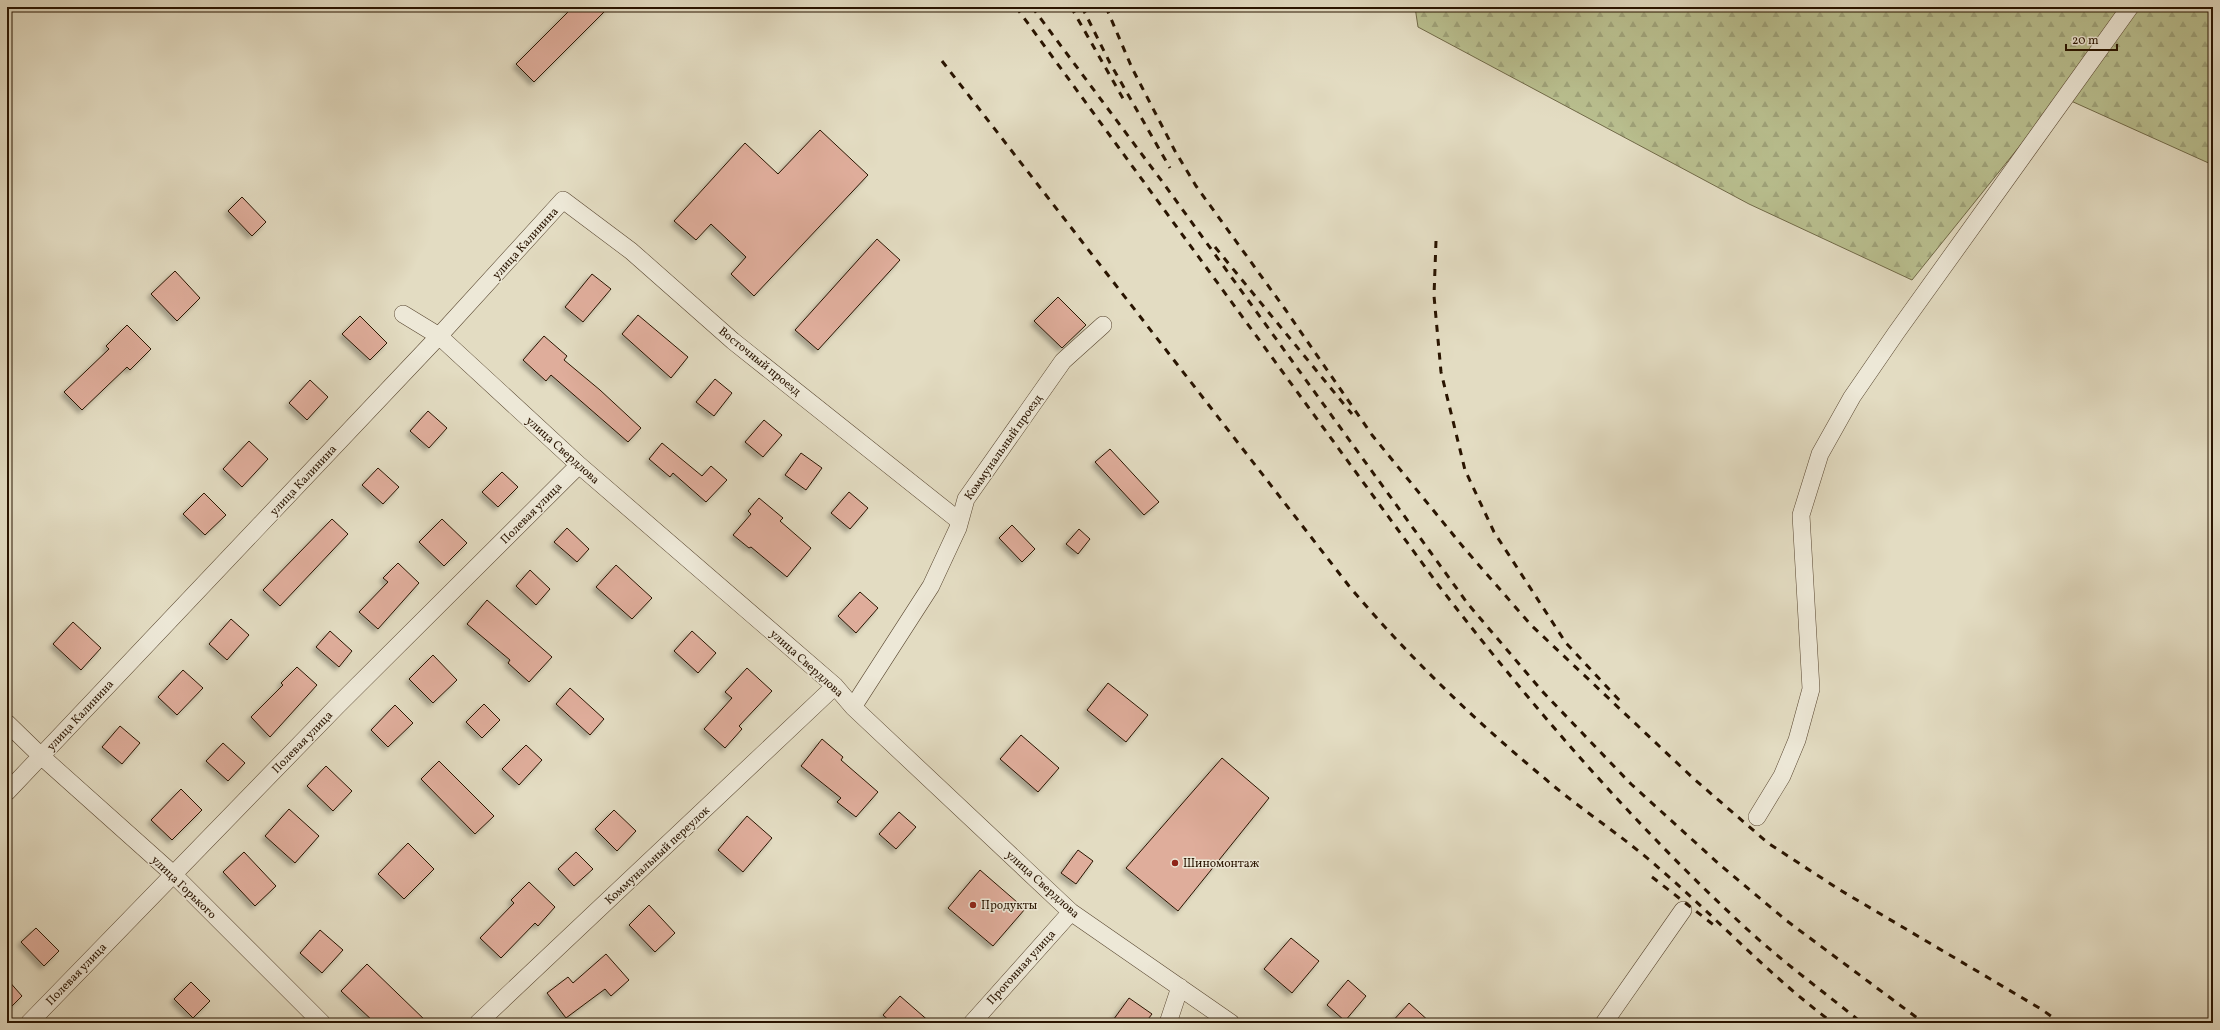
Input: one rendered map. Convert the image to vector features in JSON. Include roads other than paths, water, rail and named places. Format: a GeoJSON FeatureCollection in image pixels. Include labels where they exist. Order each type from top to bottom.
{"type":"FeatureCollection","features":[{"type":"Feature","properties":{"kind":"street"},"geometry":{"type":"LineString","coordinates":[[1757,818],[1782,776],[1797,740],[1811,689],[1802,515],[1820,454],[1852,397],[1892,339],[2130,7]]}},
{"type":"Feature","properties":{"kind":"street","name":"улица Калинина"},"geometry":{"type":"LineString","coordinates":[[7,792],[439,336],[563,200]]}},
{"type":"Feature","properties":{"kind":"street","name":"Восточный проезд"},"geometry":{"type":"LineString","coordinates":[[563,200],[632,251],[733,341],[958,520]]}},
{"type":"Feature","properties":{"kind":"street","name":"улица Свердлова"},"geometry":{"type":"LineString","coordinates":[[403,314],[439,336],[579,465],[836,686],[853,707],[1071,912],[1231,1023]]}},
{"type":"Feature","properties":{"kind":"street","name":"Коммунальный проезд"},"geometry":{"type":"LineString","coordinates":[[853,707],[931,586],[958,528],[958,520],[966,499],[1063,361],[1103,325]]}},
{"type":"Feature","properties":{"kind":"street","name":"Полевая улица"},"geometry":{"type":"LineString","coordinates":[[28,1023],[337,706],[579,465]]}},
{"type":"Feature","properties":{"kind":"street","name":"Коммунальный переулок"},"geometry":{"type":"LineString","coordinates":[[478,1023],[836,686]]}},
{"type":"Feature","properties":{"kind":"street","name":"улица Горького"},"geometry":{"type":"LineString","coordinates":[[7,723],[41,756],[173,874],[322,1023]]}},
{"type":"Feature","properties":{"kind":"street"},"geometry":{"type":"LineString","coordinates":[[1604,1023],[1683,910]]}},
{"type":"Feature","properties":{"kind":"street","name":"Прогонная улица"},"geometry":{"type":"LineString","coordinates":[[972,1023],[1071,912]]}},
{"type":"Feature","properties":{"kind":"street"},"geometry":{"type":"LineString","coordinates":[[1168,1023],[1180,987]]}},
{"type":"Feature","properties":{"kind":"railway"},"geometry":{"type":"LineString","coordinates":[[1016,7],[1439,586],[1511,677],[1586,765],[1706,890],[1748,930],[1790,966],[1862,1023]]}},
{"type":"Feature","properties":{"kind":"railway"},"geometry":{"type":"LineString","coordinates":[[1032,7],[1164,184],[1468,604],[1542,691],[1631,784],[1719,864],[1787,921],[1924,1023]]}},
{"type":"Feature","properties":{"kind":"railway"},"geometry":{"type":"LineString","coordinates":[[1071,7],[1125,102]]}},
{"type":"Feature","properties":{"kind":"railway"},"geometry":{"type":"LineString","coordinates":[[1082,7],[1110,63],[1170,168]]}},
{"type":"Feature","properties":{"kind":"railway"},"geometry":{"type":"LineString","coordinates":[[1106,7],[1132,68],[1175,151],[1196,186],[1285,309],[1372,435],[1464,548],[1531,625],[1693,778],[1768,843],[1840,890],[2041,1009],[2061,1023]]}},
{"type":"Feature","properties":{"kind":"railway"},"geometry":{"type":"LineString","coordinates":[[942,61],[1349,586],[1394,637],[1466,710],[1491,733],[1567,797],[1641,853],[1689,895],[1783,983],[1833,1023]]}},
{"type":"Feature","properties":{"kind":"railway"},"geometry":{"type":"LineString","coordinates":[[1436,241],[1434,296],[1441,372],[1465,470],[1494,532],[1566,643],[1620,701]]}},
{"type":"Feature","properties":{"kind":"railway"},"geometry":{"type":"LineString","coordinates":[[1215,247],[1352,414]]}},
{"type":"Feature","properties":{"kind":"railway"},"geometry":{"type":"LineString","coordinates":[[1652,877],[1715,926]]}},
{"type":"Feature","properties":{"kind":"place","name":"Шиномонтаж"},"geometry":{"type":"Point","coordinates":[1175,863]}},
{"type":"Feature","properties":{"kind":"place","name":"Продукты"},"geometry":{"type":"Point","coordinates":[973,905]}}]}
